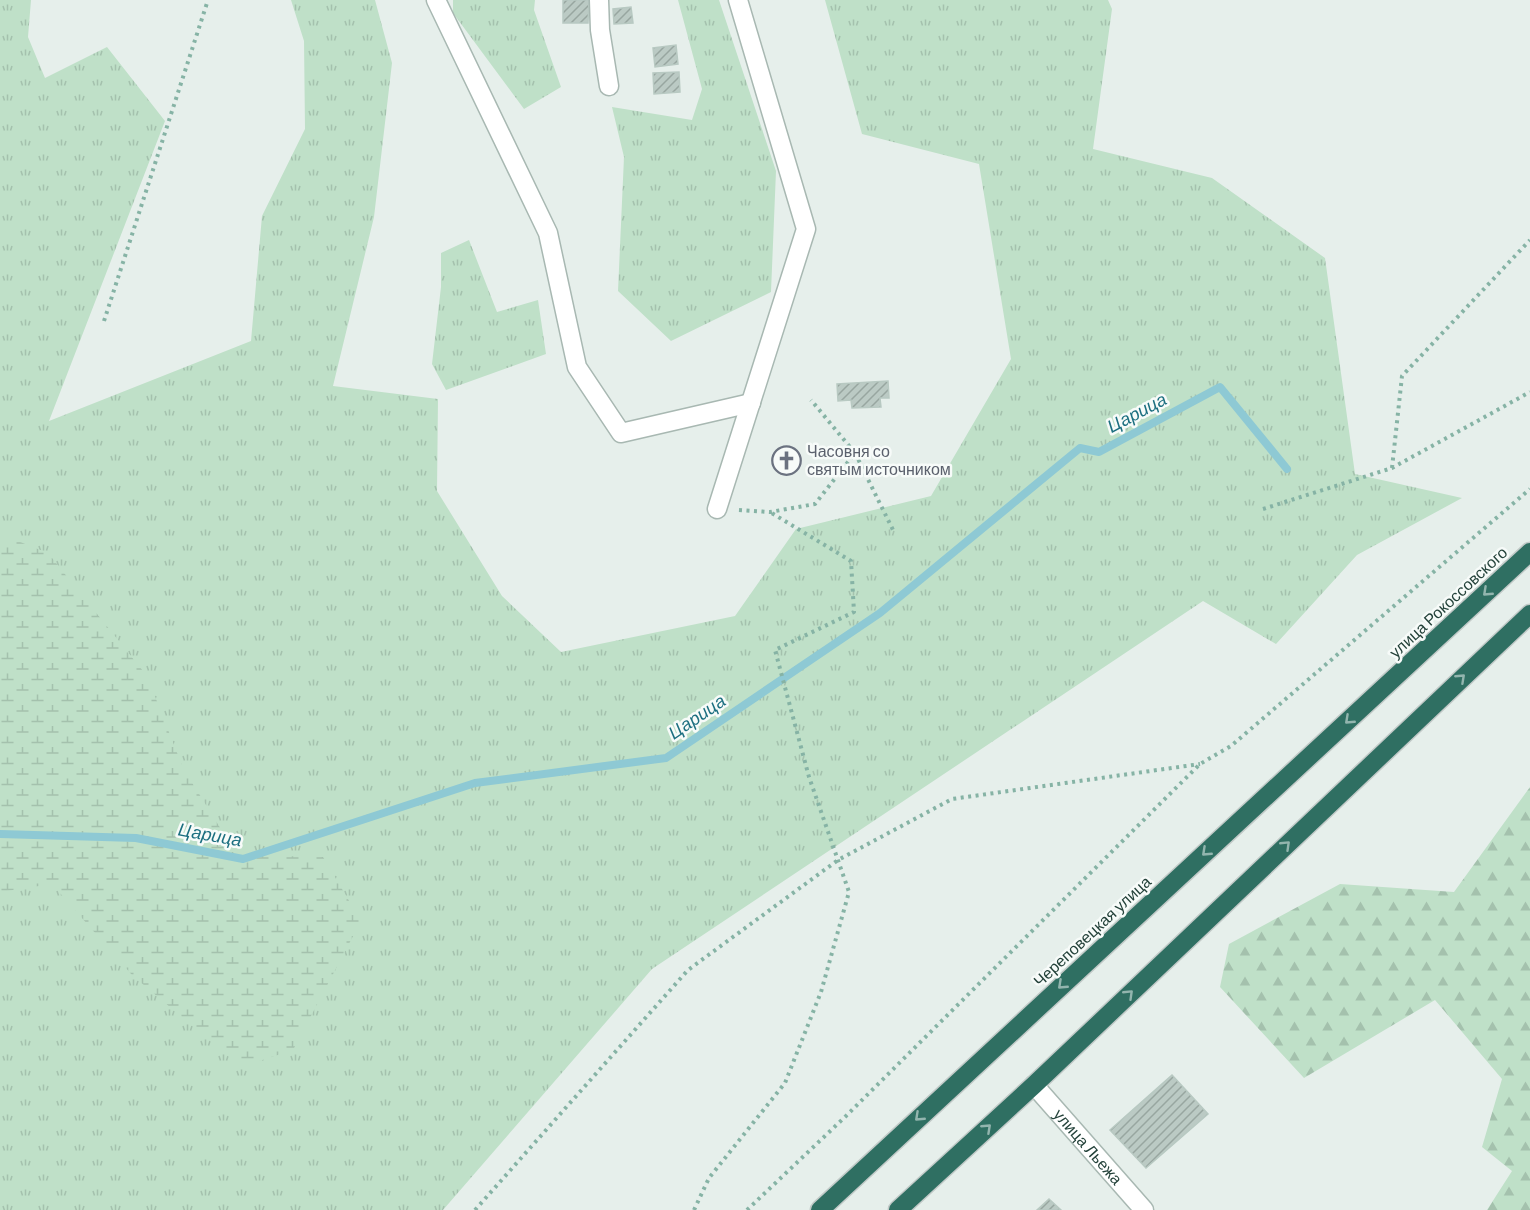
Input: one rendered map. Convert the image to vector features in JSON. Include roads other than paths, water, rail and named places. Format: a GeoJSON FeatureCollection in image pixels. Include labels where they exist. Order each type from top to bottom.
{"type":"FeatureCollection","features":[{"type":"Feature","properties":{"kind":"highway","name":"улица Рокоссовского"},"geometry":{"type":"LineString","coordinates":[[1391,680],[1530,552]]}},
{"type":"Feature","properties":{"kind":"highway"},"geometry":{"type":"LineString","coordinates":[[898,1210],[1034,1085],[1530,614]]}},
{"type":"Feature","properties":{"kind":"highway","name":"Череповецкая улица"},"geometry":{"type":"LineString","coordinates":[[820,1210],[1391,680]]}},
{"type":"Feature","properties":{"kind":"lane"},"geometry":{"type":"LineString","coordinates":[[436,0],[548,233],[577,367],[621,433],[751,403]]}},
{"type":"Feature","properties":{"kind":"lane"},"geometry":{"type":"LineString","coordinates":[[599,0],[600,30],[609,86]]}},
{"type":"Feature","properties":{"kind":"lane"},"geometry":{"type":"LineString","coordinates":[[717,509],[806,229],[738,0]]}},
{"type":"Feature","properties":{"kind":"lane","name":"улица Льежа"},"geometry":{"type":"LineString","coordinates":[[1034,1085],[1144,1210]]}},
{"type":"Feature","properties":{"kind":"waterway","name":"Царица"},"geometry":{"type":"LineString","coordinates":[[0,834],[136,838],[243,859],[475,783],[666,758],[880,613],[1080,448],[1099,452],[1220,387],[1287,469]]}},
{"type":"Feature","properties":{"kind":"place","name":"Часовня со святым источником"},"geometry":{"type":"Point","coordinates":[786,460]}}]}
